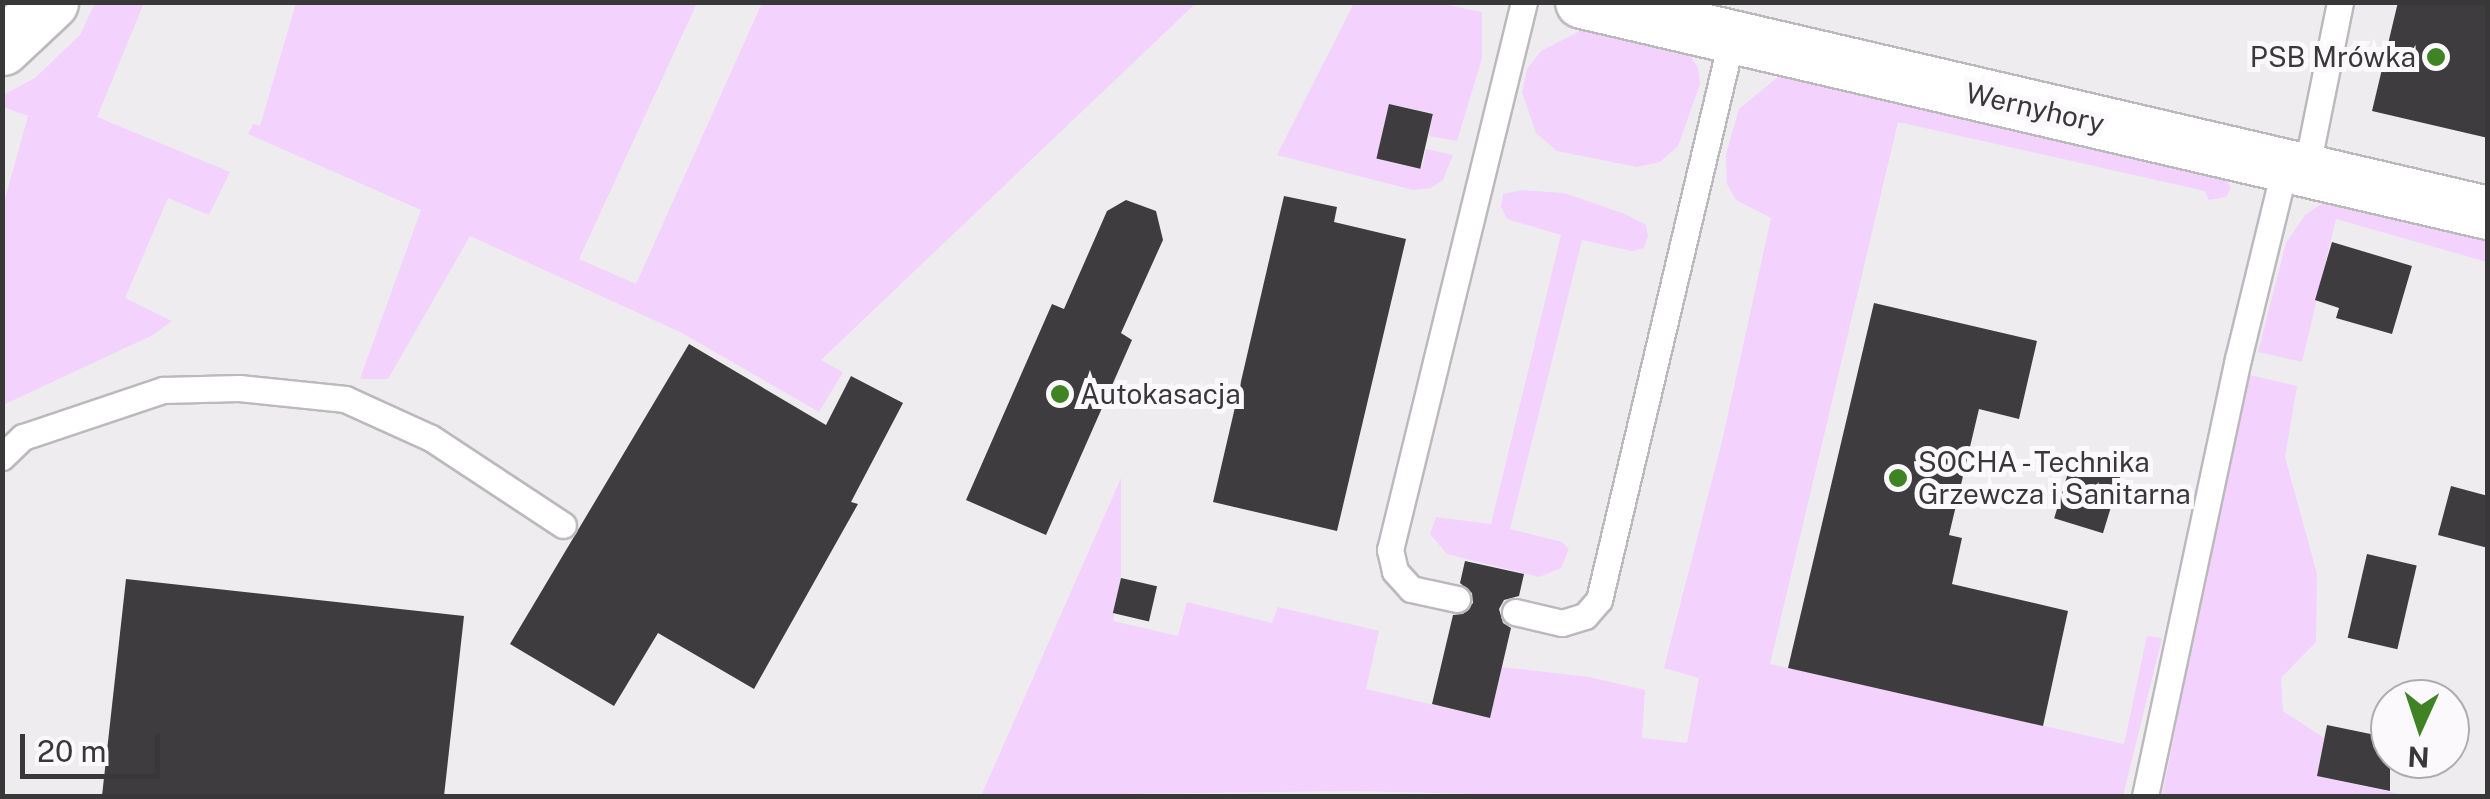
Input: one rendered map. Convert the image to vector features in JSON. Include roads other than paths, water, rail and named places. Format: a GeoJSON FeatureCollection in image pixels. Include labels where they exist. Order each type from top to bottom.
{"type":"FeatureCollection","features":[{"type":"Feature","properties":{"kind":"street"},"geometry":{"type":"LineString","coordinates":[[2,47],[50,2]]}},
{"type":"Feature","properties":{"kind":"street","name":"Wernyhory"},"geometry":{"type":"LineString","coordinates":[[1582,2],[2488,213]]}},
{"type":"Feature","properties":{"kind":"lane"},"geometry":{"type":"LineString","coordinates":[[1457,599],[1411,589],[1395,571],[1390,550],[1524,2]]}},
{"type":"Feature","properties":{"kind":"lane"},"geometry":{"type":"LineString","coordinates":[[2145,796],[2238,359],[2296,168],[2340,2]]}},
{"type":"Feature","properties":{"kind":"lane"},"geometry":{"type":"LineString","coordinates":[[1515,612],[1562,623],[1585,616],[1599,600],[1732,37]]}},
{"type":"Feature","properties":{"kind":"lane"},"geometry":{"type":"LineString","coordinates":[[2,457],[23,437],[164,390],[239,388],[345,400],[432,438],[563,526]]}},
{"type":"Feature","properties":{"kind":"place","name":"PSB Mrówka"},"geometry":{"type":"Point","coordinates":[2436,57]}},
{"type":"Feature","properties":{"kind":"place","name":"Autokasacja"},"geometry":{"type":"Point","coordinates":[1060,394]}},
{"type":"Feature","properties":{"kind":"place","name":"SOCHA - Technika Grzewcza i Sanitarna"},"geometry":{"type":"Point","coordinates":[1898,478]}}]}
